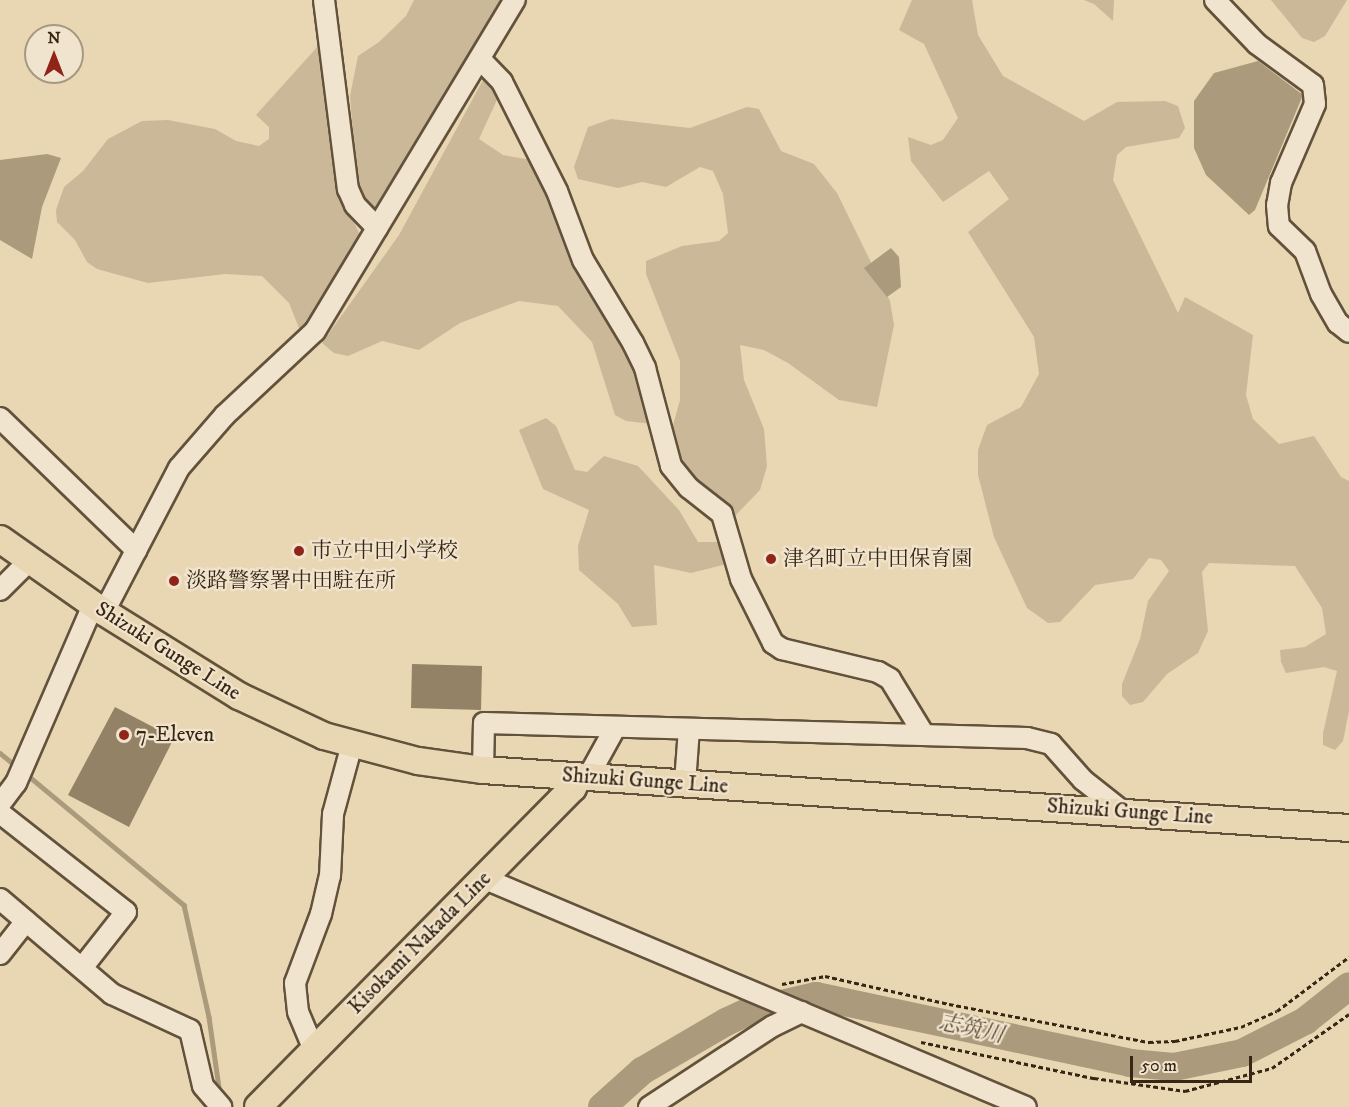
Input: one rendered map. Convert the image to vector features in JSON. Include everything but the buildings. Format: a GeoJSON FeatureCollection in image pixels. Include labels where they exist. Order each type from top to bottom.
{"type":"FeatureCollection","features":[{"type":"Feature","properties":{"kind":"main road","name":"Shizuki Gunge Line"},"geometry":{"type":"LineString","coordinates":[[0,539],[98,608],[239,696],[324,736],[418,761],[483,770],[1121,810],[1349,828]]}},
{"type":"Feature","properties":{"kind":"main road","name":"Kisokami Nakada Line"},"geometry":{"type":"LineString","coordinates":[[258,1107],[583,777]]}},
{"type":"Feature","properties":{"kind":"street"},"geometry":{"type":"LineString","coordinates":[[324,0],[348,189],[355,205],[377,228]]}},
{"type":"Feature","properties":{"kind":"street"},"geometry":{"type":"LineString","coordinates":[[0,804],[15,783],[98,608],[136,550],[183,463],[225,415],[315,331],[515,0]]}},
{"type":"Feature","properties":{"kind":"street"},"geometry":{"type":"LineString","coordinates":[[1215,0],[1257,44],[1313,85],[1315,104],[1281,183],[1277,205],[1279,226],[1305,251],[1321,294],[1338,323],[1349,332]]}},
{"type":"Feature","properties":{"kind":"street"},"geometry":{"type":"LineString","coordinates":[[480,58],[502,82],[557,192],[583,260],[638,351],[671,466],[689,488],[722,514],[741,579],[773,643],[782,649],[878,672],[890,679],[922,733]]}},
{"type":"Feature","properties":{"kind":"street"},"geometry":{"type":"LineString","coordinates":[[0,418],[136,550]]}},
{"type":"Feature","properties":{"kind":"street"},"geometry":{"type":"LineString","coordinates":[[0,590],[31,559]]}},
{"type":"Feature","properties":{"kind":"street"},"geometry":{"type":"LineString","coordinates":[[483,770],[484,723],[615,728],[922,733],[1027,738],[1052,744],[1083,780],[1121,810]]}},
{"type":"Feature","properties":{"kind":"street"},"geometry":{"type":"LineString","coordinates":[[583,777],[615,728]]}},
{"type":"Feature","properties":{"kind":"street"},"geometry":{"type":"LineString","coordinates":[[684,783],[689,729]]}},
{"type":"Feature","properties":{"kind":"street"},"geometry":{"type":"LineString","coordinates":[[314,1050],[298,1012],[295,983],[321,914],[330,876],[333,814],[352,744]]}},
{"type":"Feature","properties":{"kind":"street"},"geometry":{"type":"LineString","coordinates":[[0,813],[126,912],[82,968]]}},
{"type":"Feature","properties":{"kind":"street"},"geometry":{"type":"LineString","coordinates":[[483,878],[1026,1107]]}},
{"type":"Feature","properties":{"kind":"street"},"geometry":{"type":"LineString","coordinates":[[0,899],[112,994],[190,1030],[203,1086],[221,1107]]}},
{"type":"Feature","properties":{"kind":"street"},"geometry":{"type":"LineString","coordinates":[[0,954],[27,921]]}},
{"type":"Feature","properties":{"kind":"street"},"geometry":{"type":"LineString","coordinates":[[649,1107],[773,1026],[799,1012]]}},
{"type":"Feature","properties":{"kind":"path"},"geometry":{"type":"LineString","coordinates":[[759,996],[778,985],[825,976],[949,1004],[1149,1042],[1175,1041],[1241,1027],[1277,1011],[1349,957]]}},
{"type":"Feature","properties":{"kind":"path"},"geometry":{"type":"LineString","coordinates":[[892,1051],[911,1040],[1094,1078],[1185,1091],[1272,1068],[1349,1014]]}},
{"type":"Feature","properties":{"kind":"shaded area"},"geometry":{"type":"Polygon","coordinates":[[[414,0],[505,0],[380,210],[368,207],[358,198],[350,96],[358,56],[379,42],[406,16],[414,0]]]}},
{"type":"Feature","properties":{"kind":"shaded area"},"geometry":{"type":"Polygon","coordinates":[[[912,0],[972,0],[978,35],[1003,76],[1084,121],[1117,102],[1165,101],[1178,106],[1185,128],[1179,138],[1126,147],[1117,155],[1113,180],[1178,313],[1185,297],[1253,335],[1246,395],[1253,419],[1279,444],[1314,436],[1341,477],[1349,481],[1349,711],[1343,741],[1335,750],[1323,745],[1323,733],[1337,671],[1324,667],[1286,673],[1281,662],[1280,650],[1305,647],[1326,634],[1322,608],[1295,566],[1209,563],[1202,572],[1208,631],[1198,653],[1167,674],[1143,702],[1130,705],[1122,696],[1122,684],[1140,639],[1148,601],[1169,571],[1161,560],[1149,558],[1133,579],[1095,585],[1060,622],[1048,623],[1027,608],[994,537],[978,475],[978,450],[987,425],[1021,407],[1039,374],[1034,337],[968,232],[1009,199],[989,171],[943,202],[911,161],[908,137],[931,145],[943,140],[958,118],[924,44],[899,30],[912,0]]]}},
{"type":"Feature","properties":{"kind":"shaded area"},"geometry":{"type":"Polygon","coordinates":[[[1084,0],[1114,0],[1113,21],[1094,4],[1084,0]]]}},
{"type":"Feature","properties":{"kind":"shaded area"},"geometry":{"type":"Polygon","coordinates":[[[1271,0],[1347,0],[1325,36],[1314,42],[1302,38],[1271,0]]]}},
{"type":"Feature","properties":{"kind":"shaded area"},"geometry":{"type":"Polygon","coordinates":[[[319,45],[343,199],[361,237],[303,338],[289,303],[262,276],[225,274],[148,283],[97,269],[87,262],[75,240],[57,222],[56,210],[64,187],[83,171],[108,139],[142,121],[168,120],[215,129],[236,141],[259,146],[269,139],[269,127],[256,115],[319,45]]]}},
{"type":"Feature","properties":{"kind":"shaded area"},"geometry":{"type":"Polygon","coordinates":[[[1258,61],[1303,95],[1255,210],[1249,215],[1206,175],[1194,148],[1194,101],[1214,73],[1258,61]]]}},
{"type":"Feature","properties":{"kind":"shaded area"},"geometry":{"type":"Polygon","coordinates":[[[483,80],[496,81],[501,91],[479,139],[503,155],[537,161],[645,390],[652,424],[626,421],[615,415],[592,342],[558,306],[519,301],[460,323],[419,350],[382,341],[348,356],[334,353],[322,343],[399,235],[483,80]]]}},
{"type":"Feature","properties":{"kind":"shaded area"},"geometry":{"type":"Polygon","coordinates":[[[747,107],[759,109],[781,151],[814,164],[837,193],[890,301],[894,325],[877,407],[839,400],[788,363],[764,350],[740,345],[744,380],[764,429],[767,466],[760,490],[734,517],[695,483],[670,436],[680,400],[680,361],[646,274],[646,261],[682,246],[719,241],[728,233],[723,194],[713,171],[700,167],[666,187],[642,182],[618,188],[578,179],[574,167],[588,127],[611,119],[690,128],[747,107]]]}},
{"type":"Feature","properties":{"kind":"shaded area"},"geometry":{"type":"Polygon","coordinates":[[[47,154],[61,158],[42,207],[32,259],[0,240],[0,160],[47,154]]]}},
{"type":"Feature","properties":{"kind":"shaded area"},"geometry":{"type":"Polygon","coordinates":[[[891,248],[899,257],[901,287],[887,297],[864,268],[891,248]]]}},
{"type":"Feature","properties":{"kind":"shaded area"},"geometry":{"type":"Polygon","coordinates":[[[546,418],[556,426],[575,470],[587,472],[604,456],[638,466],[679,510],[698,542],[722,542],[727,564],[691,573],[654,565],[657,625],[632,627],[618,604],[579,570],[578,546],[589,510],[543,489],[519,430],[546,418]]]}},
{"type":"Feature","properties":{"kind":"waterway"},"geometry":{"type":"LineString","coordinates":[[0,753],[16,766]]}},
{"type":"Feature","properties":{"kind":"waterway"},"geometry":{"type":"LineString","coordinates":[[25,773],[184,905],[209,1017],[220,1094]]}},
{"type":"Feature","properties":{"kind":"waterway","name":"志筑川"},"geometry":{"type":"LineString","coordinates":[[602,1107],[642,1071],[726,1022],[750,1011],[816,996],[1130,1063],[1174,1067],[1242,1053],[1305,1021],[1349,986]]}},
{"type":"Feature","properties":{"kind":"place","name":"市立中田小学校"},"geometry":{"type":"Point","coordinates":[299,551]}},
{"type":"Feature","properties":{"kind":"place","name":"津名町立中田保育園"},"geometry":{"type":"Point","coordinates":[771,559]}},
{"type":"Feature","properties":{"kind":"place","name":"淡路警察署中田駐在所"},"geometry":{"type":"Point","coordinates":[174,581]}},
{"type":"Feature","properties":{"kind":"place","name":"7-Eleven"},"geometry":{"type":"Point","coordinates":[124,735]}}]}
